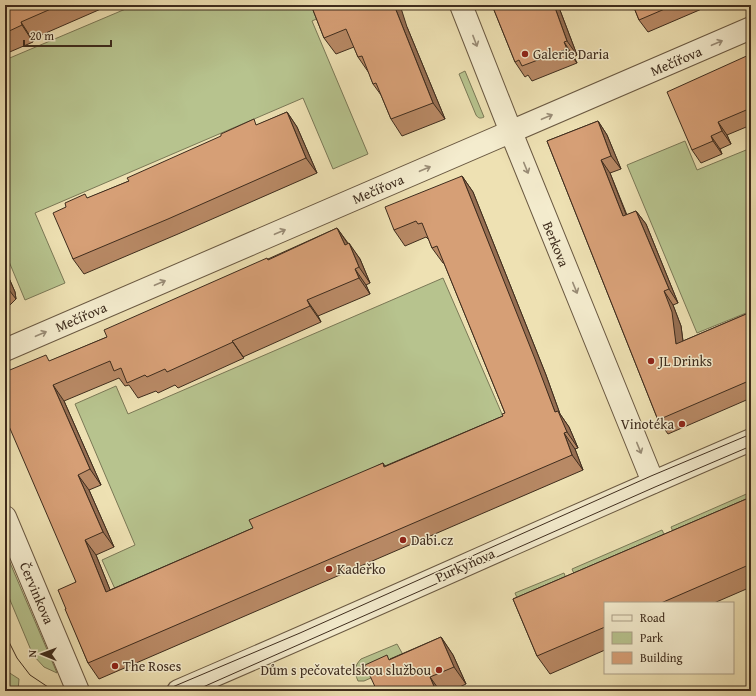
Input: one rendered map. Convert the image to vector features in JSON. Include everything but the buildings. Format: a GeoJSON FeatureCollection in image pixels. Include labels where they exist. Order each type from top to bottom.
{"type":"FeatureCollection","features":[{"type":"Feature","properties":{"kind":"street","name":"Berkova"},"geometry":{"type":"LineString","coordinates":[[461,5],[653,482]]}},
{"type":"Feature","properties":{"kind":"street","name":"Mečířova"},"geometry":{"type":"LineString","coordinates":[[5,350],[751,28]]}},
{"type":"Feature","properties":{"kind":"street","name":"Purkyňova"},"geometry":{"type":"LineString","coordinates":[[178,691],[751,440]]}},
{"type":"Feature","properties":{"kind":"street","name":"Červinkova"},"geometry":{"type":"LineString","coordinates":[[5,517],[78,691]]}},
{"type":"Feature","properties":{"kind":"green space"},"geometry":{"type":"Polygon","coordinates":[[[135,5],[326,5],[329,13],[312,21],[368,154],[333,169],[303,98],[35,213],[65,283],[25,300],[5,252],[5,60],[135,5]]]}},
{"type":"Feature","properties":{"kind":"green space"},"geometry":{"type":"Polygon","coordinates":[[[465,71],[484,117],[483,118],[479,118],[476,115],[459,74],[465,71]]]}},
{"type":"Feature","properties":{"kind":"green space"},"geometry":{"type":"Polygon","coordinates":[[[685,141],[697,170],[751,148],[751,311],[697,333],[627,165],[685,141]]]}},
{"type":"Feature","properties":{"kind":"green space"},"geometry":{"type":"Polygon","coordinates":[[[443,278],[505,421],[115,589],[102,560],[135,545],[75,404],[116,386],[128,414],[443,278]]]}},
{"type":"Feature","properties":{"kind":"green space"},"geometry":{"type":"Polygon","coordinates":[[[751,492],[751,520],[681,549],[671,527],[751,492]]]}},
{"type":"Feature","properties":{"kind":"green space"},"geometry":{"type":"Polygon","coordinates":[[[662,530],[673,553],[582,593],[572,569],[662,530]]]}},
{"type":"Feature","properties":{"kind":"green space"},"geometry":{"type":"Polygon","coordinates":[[[5,551],[57,673],[44,667],[33,655],[5,588],[5,551]]]}},
{"type":"Feature","properties":{"kind":"green space"},"geometry":{"type":"Polygon","coordinates":[[[564,573],[573,596],[525,617],[515,593],[564,573]]]}},
{"type":"Feature","properties":{"kind":"green space"},"geometry":{"type":"Polygon","coordinates":[[[397,644],[406,660],[405,663],[364,681],[358,681],[355,669],[361,659],[397,644]]]}},
{"type":"Feature","properties":{"kind":"green space"},"geometry":{"type":"Polygon","coordinates":[[[5,670],[19,679],[18,691],[5,691],[5,670]]]}},
{"type":"Feature","properties":{"kind":"tram line"},"geometry":{"type":"LineString","coordinates":[[163,691],[300,633],[651,476],[751,434]]}},
{"type":"Feature","properties":{"kind":"tram line"},"geometry":{"type":"LineString","coordinates":[[194,691],[751,446]]}},
{"type":"Feature","properties":{"kind":"tram line"},"geometry":{"type":"LineString","coordinates":[[5,634],[17,658],[30,675],[54,691]]}},
{"type":"Feature","properties":{"kind":"place","name":"Galerie Daria"},"geometry":{"type":"Point","coordinates":[525,54]}},
{"type":"Feature","properties":{"kind":"place","name":"JL Drinks"},"geometry":{"type":"Point","coordinates":[651,361]}},
{"type":"Feature","properties":{"kind":"place","name":"Vinotéka"},"geometry":{"type":"Point","coordinates":[682,424]}},
{"type":"Feature","properties":{"kind":"place","name":"Dabi.cz"},"geometry":{"type":"Point","coordinates":[403,540]}},
{"type":"Feature","properties":{"kind":"place","name":"Kadeřko"},"geometry":{"type":"Point","coordinates":[329,569]}},
{"type":"Feature","properties":{"kind":"place","name":"The Roses"},"geometry":{"type":"Point","coordinates":[115,666]}},
{"type":"Feature","properties":{"kind":"place","name":"Dům s pečovatelskou službou"},"geometry":{"type":"Point","coordinates":[439,670]}}]}
